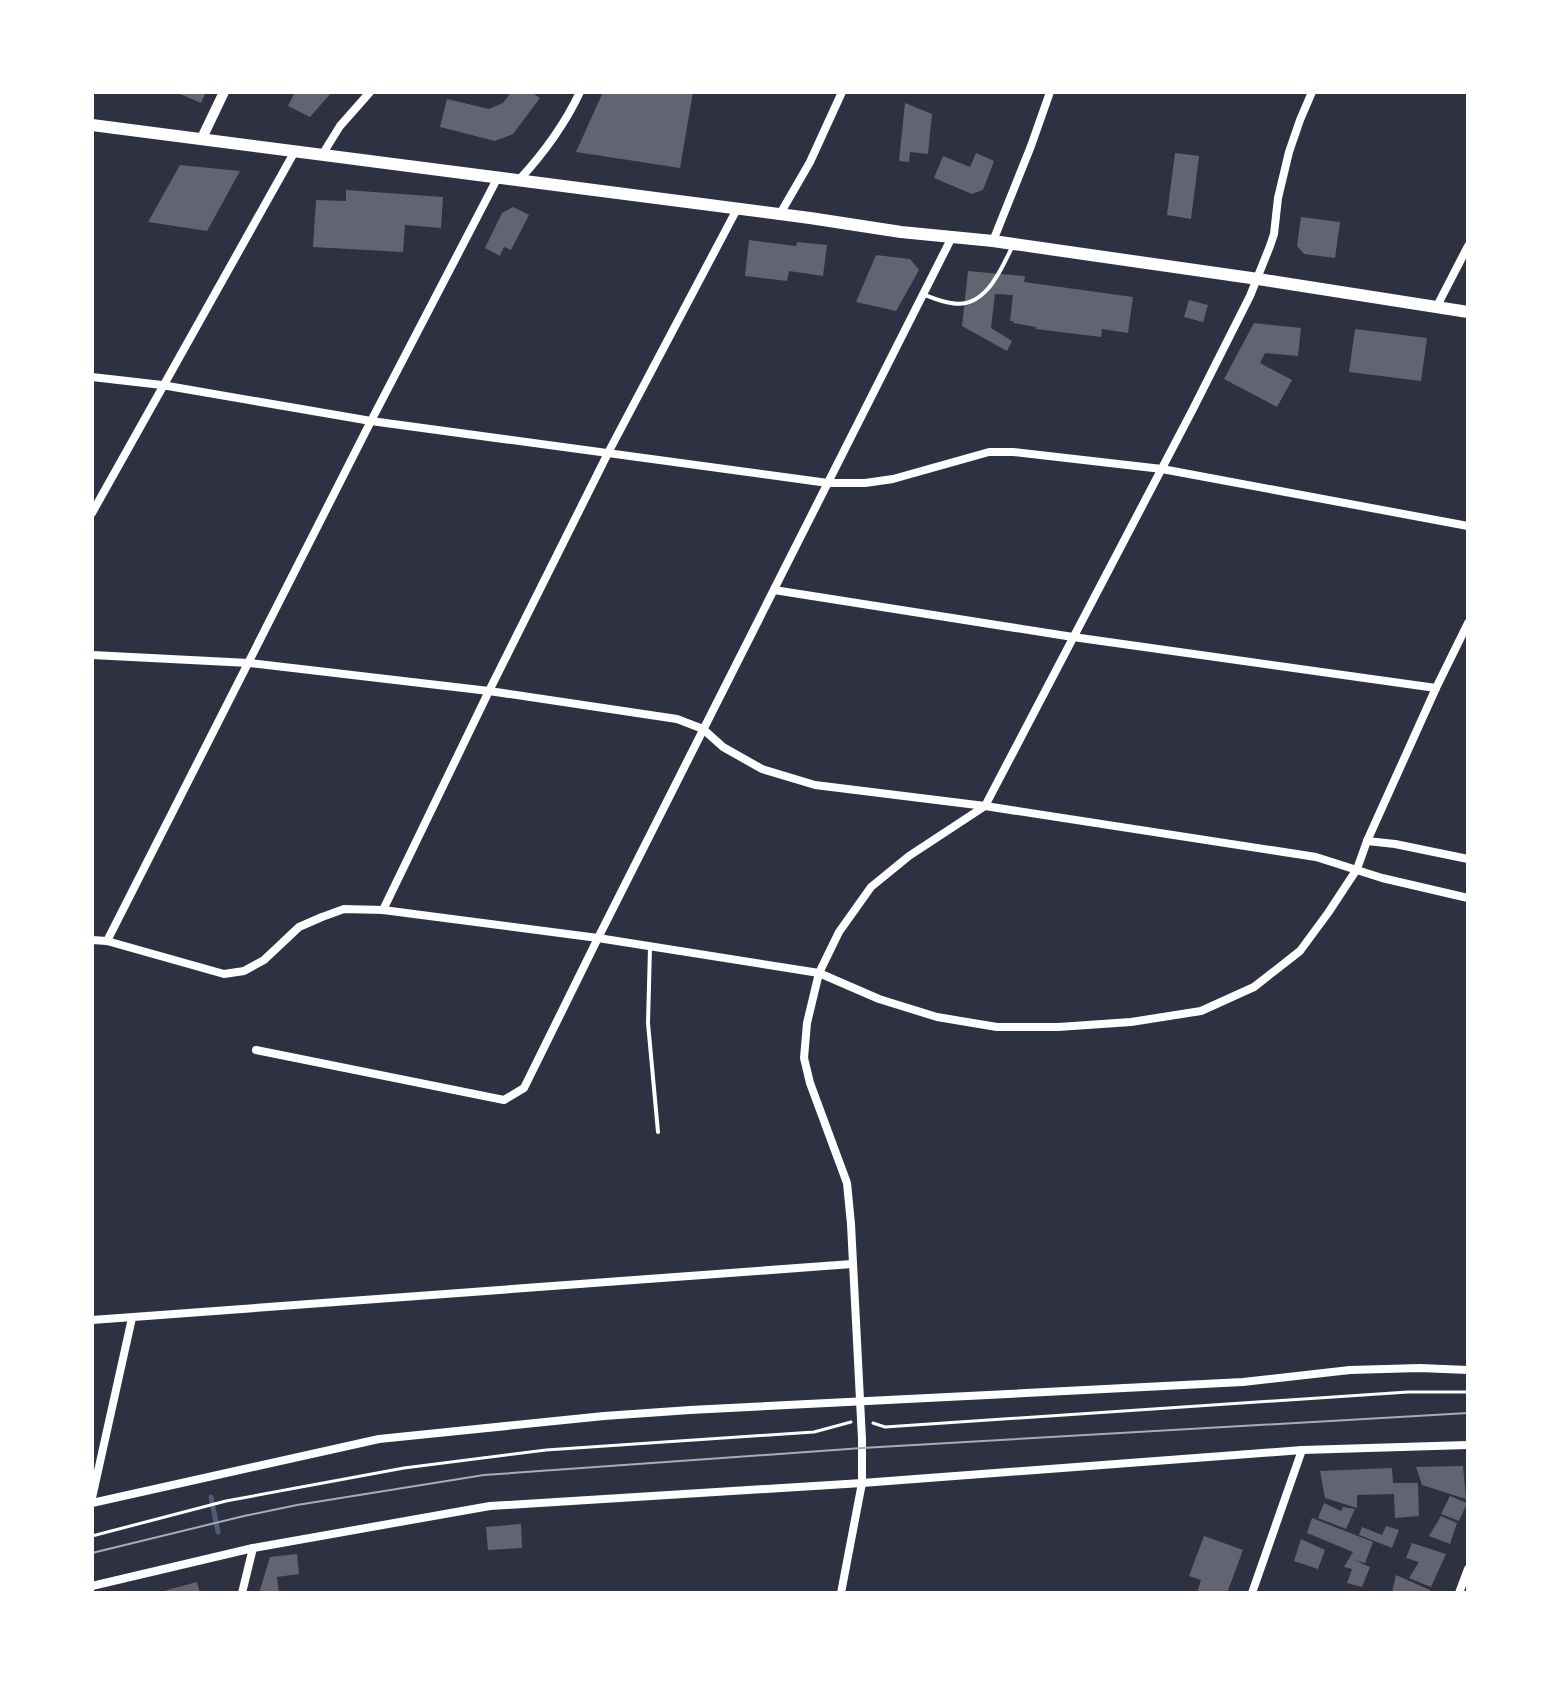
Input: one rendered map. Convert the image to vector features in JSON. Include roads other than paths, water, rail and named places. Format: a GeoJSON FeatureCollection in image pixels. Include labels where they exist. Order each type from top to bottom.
{"type":"FeatureCollection","features":[{"type":"Feature","properties":{"kind":"main road"},"geometry":{"type":"LineString","coordinates":[[92,125],[901,232],[993,241],[1468,312]]}},
{"type":"Feature","properties":{"kind":"street"},"geometry":{"type":"LineString","coordinates":[[202,138],[224,92]]}},
{"type":"Feature","properties":{"kind":"street"},"geometry":{"type":"LineString","coordinates":[[322,155],[340,126],[370,92]]}},
{"type":"Feature","properties":{"kind":"street"},"geometry":{"type":"LineString","coordinates":[[519,180],[539,158],[580,92]]}},
{"type":"Feature","properties":{"kind":"street"},"geometry":{"type":"LineString","coordinates":[[780,214],[810,162],[842,92]]}},
{"type":"Feature","properties":{"kind":"street"},"geometry":{"type":"LineString","coordinates":[[993,241],[1050,92]]}},
{"type":"Feature","properties":{"kind":"street"},"geometry":{"type":"LineString","coordinates":[[841,1593],[862,1483],[861,1402],[847,1183],[810,1083],[804,1058],[807,1023],[819,973],[839,932],[871,887],[909,856],[985,806],[1258,279],[1274,234],[1278,198],[1289,152],[1312,92]]}},
{"type":"Feature","properties":{"kind":"street"},"geometry":{"type":"LineString","coordinates":[[92,513],[295,151]]}},
{"type":"Feature","properties":{"kind":"street"},"geometry":{"type":"LineString","coordinates":[[107,941],[498,177]]}},
{"type":"Feature","properties":{"kind":"street"},"geometry":{"type":"LineString","coordinates":[[383,910],[608,453],[737,209]]}},
{"type":"Feature","properties":{"kind":"street"},"geometry":{"type":"LineString","coordinates":[[256,1050],[504,1100],[524,1088],[952,237]]}},
{"type":"Feature","properties":{"kind":"street"},"geometry":{"type":"LineString","coordinates":[[1436,308],[1468,246]]}},
{"type":"Feature","properties":{"kind":"street"},"geometry":{"type":"LineString","coordinates":[[92,377],[162,385],[371,421],[828,483],[893,479],[989,452],[1045,455],[1162,469],[1468,526]]}},
{"type":"Feature","properties":{"kind":"street"},"geometry":{"type":"LineString","coordinates":[[774,590],[1073,637],[1436,688]]}},
{"type":"Feature","properties":{"kind":"street"},"geometry":{"type":"LineString","coordinates":[[92,940],[107,941],[224,974],[244,971],[264,960],[299,927],[322,917],[344,909],[383,910],[598,938],[819,973],[879,999],[937,1017],[997,1027],[1131,1022],[1201,1011],[1254,987],[1300,951],[1328,913],[1357,869],[1436,688],[1468,623]]}},
{"type":"Feature","properties":{"kind":"street"},"geometry":{"type":"LineString","coordinates":[[92,655],[249,663],[489,691],[677,719],[703,729],[723,747],[762,769],[815,785],[985,806],[1316,857],[1382,878],[1468,898]]}},
{"type":"Feature","properties":{"kind":"street"},"geometry":{"type":"LineString","coordinates":[[1367,841],[1468,859]]}},
{"type":"Feature","properties":{"kind":"street"},"geometry":{"type":"LineString","coordinates":[[92,1320],[852,1264]]}},
{"type":"Feature","properties":{"kind":"street"},"geometry":{"type":"LineString","coordinates":[[132,1318],[92,1501],[379,1439],[604,1416],[1243,1382],[1350,1370],[1468,1370]]}},
{"type":"Feature","properties":{"kind":"street"},"geometry":{"type":"LineString","coordinates":[[92,1586],[253,1548],[490,1506],[862,1483],[1302,1450],[1468,1445]]}},
{"type":"Feature","properties":{"kind":"street"},"geometry":{"type":"LineString","coordinates":[[1252,1593],[1302,1450]]}},
{"type":"Feature","properties":{"kind":"street"},"geometry":{"type":"LineString","coordinates":[[242,1593],[253,1548]]}},
{"type":"Feature","properties":{"kind":"street"},"geometry":{"type":"LineString","coordinates":[[1459,1593],[1468,1569]]}},
{"type":"Feature","properties":{"kind":"lane"},"geometry":{"type":"LineString","coordinates":[[923,294],[953,304],[971,302],[990,288],[1013,244]]}},
{"type":"Feature","properties":{"kind":"lane"},"geometry":{"type":"LineString","coordinates":[[650,946],[648,1023],[658,1132]]}},
{"type":"Feature","properties":{"kind":"waterway"},"geometry":{"type":"LineString","coordinates":[[211,1497],[218,1532]]}},
{"type":"Feature","properties":{"kind":"tram line"},"geometry":{"type":"LineString","coordinates":[[92,1553],[297,1505],[484,1475],[862,1448],[1468,1413]]}}]}
